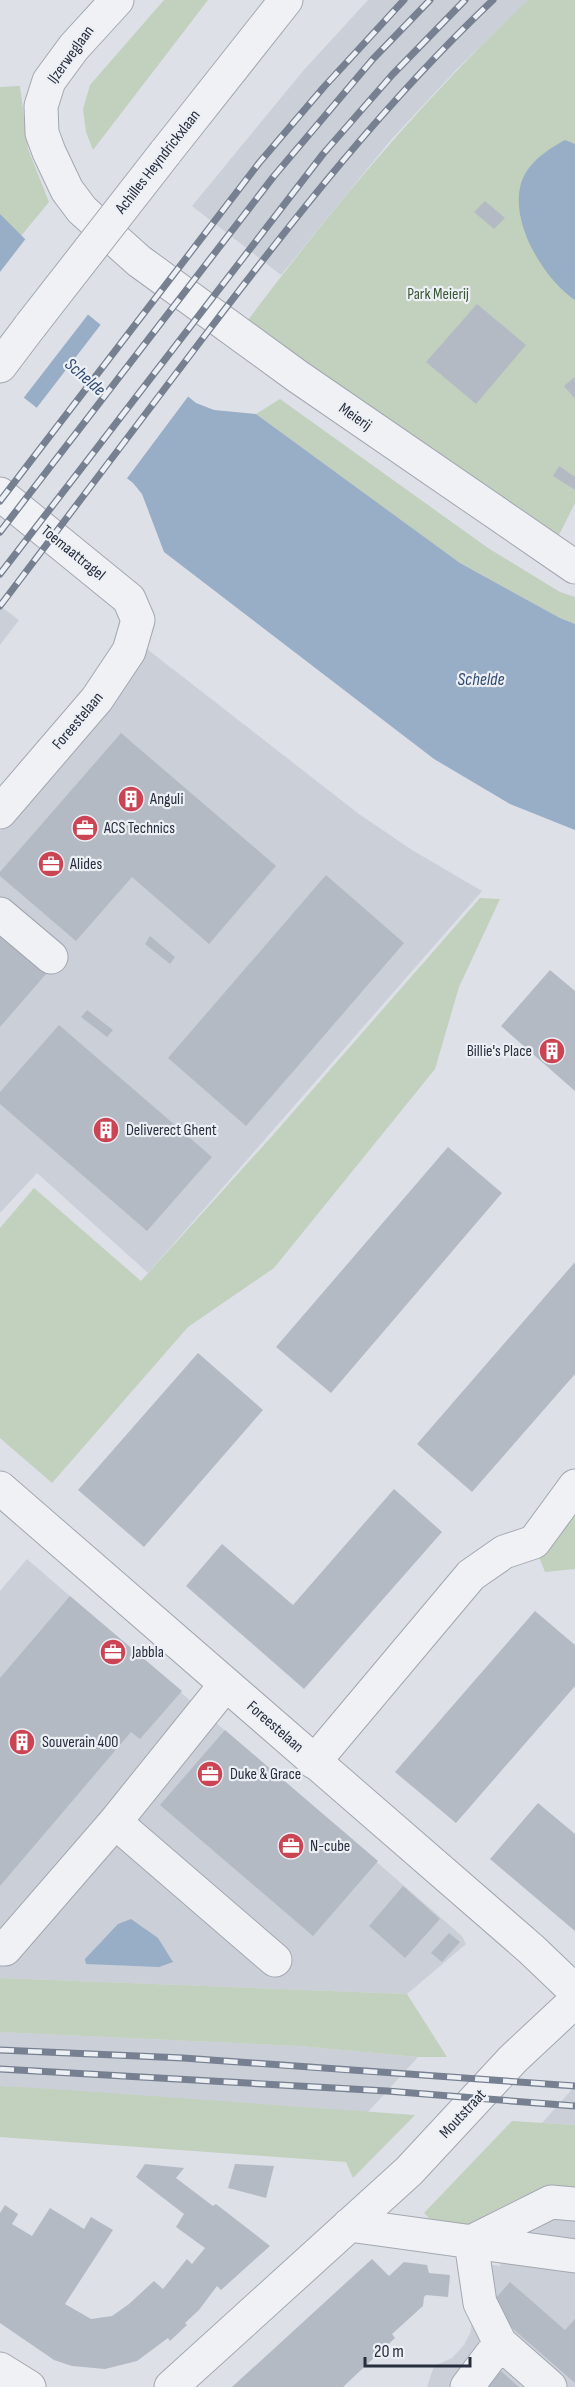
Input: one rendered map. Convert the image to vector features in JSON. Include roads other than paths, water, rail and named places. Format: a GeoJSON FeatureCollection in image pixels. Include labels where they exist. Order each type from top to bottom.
{"type":"FeatureCollection","features":[{"type":"Feature","properties":{"kind":"street","name":"IJzerweglaan"},"geometry":{"type":"LineString","coordinates":[[117,0],[74,47],[50,81],[40,106],[42,133],[67,190],[82,210],[140,261]]}},
{"type":"Feature","properties":{"kind":"street","name":"Achilles Heyndrickxlaan"},"geometry":{"type":"LineString","coordinates":[[0,366],[286,0]]}},
{"type":"Feature","properties":{"kind":"street","name":"Meierij"},"geometry":{"type":"LineString","coordinates":[[140,261],[297,376],[575,567]]}},
{"type":"Feature","properties":{"kind":"street","name":"Toemaattragel"},"geometry":{"type":"LineString","coordinates":[[0,494],[129,598],[138,620]]}},
{"type":"Feature","properties":{"kind":"street","name":"Foreestelaan"},"geometry":{"type":"LineString","coordinates":[[0,812],[97,699],[129,651],[138,620]]}},
{"type":"Feature","properties":{"kind":"street"},"geometry":{"type":"LineString","coordinates":[[0,914],[51,957]]}},
{"type":"Feature","properties":{"kind":"street"},"geometry":{"type":"LineString","coordinates":[[314,1762],[471,1575],[504,1552],[534,1542],[575,1486]]}},
{"type":"Feature","properties":{"kind":"street","name":"Foreestelaan"},"geometry":{"type":"LineString","coordinates":[[0,1488],[531,1949],[575,1991]]}},
{"type":"Feature","properties":{"kind":"street"},"geometry":{"type":"LineString","coordinates":[[0,1949],[4,1949],[115,1822],[226,1684]]}},
{"type":"Feature","properties":{"kind":"street"},"geometry":{"type":"LineString","coordinates":[[115,1822],[275,1960]]}},
{"type":"Feature","properties":{"kind":"street","name":"Moutstraat"},"geometry":{"type":"LineString","coordinates":[[171,2387],[409,2171],[513,2059],[575,2001]]}},
{"type":"Feature","properties":{"kind":"street"},"geometry":{"type":"LineString","coordinates":[[471,2242],[551,2202],[575,2205]]}},
{"type":"Feature","properties":{"kind":"street"},"geometry":{"type":"LineString","coordinates":[[349,2225],[575,2256]]}},
{"type":"Feature","properties":{"kind":"street"},"geometry":{"type":"LineString","coordinates":[[471,2242],[480,2303],[500,2343],[550,2387]]}},
{"type":"Feature","properties":{"kind":"street"},"geometry":{"type":"LineString","coordinates":[[467,2387],[500,2343]]}},
{"type":"Feature","properties":{"kind":"street"},"geometry":{"type":"LineString","coordinates":[[0,2368],[28,2387]]}},
{"type":"Feature","properties":{"kind":"water"},"geometry":{"type":"Polygon","coordinates":[[[565,140],[575,144],[575,300],[562,290],[538,259],[521,221],[519,202],[521,184],[529,168],[546,152],[565,140]]]}},
{"type":"Feature","properties":{"kind":"water","name":"Schelde"},"geometry":{"type":"Polygon","coordinates":[[[0,214],[29,243],[35,271],[196,403],[214,410],[256,414],[460,563],[575,624],[575,830],[510,804],[434,759],[164,552],[142,494],[133,483],[0,379],[0,214]]]}},
{"type":"Feature","properties":{"kind":"water"},"geometry":{"type":"Polygon","coordinates":[[[131,1919],[158,1938],[173,1962],[159,1967],[86,1964],[85,1959],[118,1924],[131,1919]]]}},
{"type":"Feature","properties":{"kind":"railway"},"geometry":{"type":"LineString","coordinates":[[0,501],[259,163],[323,88],[404,0]]}},
{"type":"Feature","properties":{"kind":"railway"},"geometry":{"type":"LineString","coordinates":[[0,532],[274,176],[373,59],[430,0]]}},
{"type":"Feature","properties":{"kind":"railway"},"geometry":{"type":"LineString","coordinates":[[0,574],[323,154],[392,75],[465,0]]}},
{"type":"Feature","properties":{"kind":"railway"},"geometry":{"type":"LineString","coordinates":[[0,606],[273,247],[379,119],[493,0]]}},
{"type":"Feature","properties":{"kind":"railway"},"geometry":{"type":"LineString","coordinates":[[0,2050],[183,2058],[575,2086]]}},
{"type":"Feature","properties":{"kind":"railway"},"geometry":{"type":"LineString","coordinates":[[0,2069],[387,2091],[575,2106]]}},
{"type":"Feature","properties":{"kind":"place","name":"Anguli"},"geometry":{"type":"Point","coordinates":[131,799]}},
{"type":"Feature","properties":{"kind":"place","name":"ACS Technics"},"geometry":{"type":"Point","coordinates":[85,828]}},
{"type":"Feature","properties":{"kind":"place","name":"Alides"},"geometry":{"type":"Point","coordinates":[51,864]}},
{"type":"Feature","properties":{"kind":"place","name":"Billie's Place"},"geometry":{"type":"Point","coordinates":[552,1051]}},
{"type":"Feature","properties":{"kind":"place","name":"Deliverect Ghent"},"geometry":{"type":"Point","coordinates":[106,1130]}},
{"type":"Feature","properties":{"kind":"place","name":"Jabbla"},"geometry":{"type":"Point","coordinates":[113,1652]}},
{"type":"Feature","properties":{"kind":"place","name":"Souverain 400"},"geometry":{"type":"Point","coordinates":[22,1742]}},
{"type":"Feature","properties":{"kind":"place","name":"Duke & Grace"},"geometry":{"type":"Point","coordinates":[210,1774]}},
{"type":"Feature","properties":{"kind":"place","name":"N-cube"},"geometry":{"type":"Point","coordinates":[291,1846]}},
{"type":"Feature","properties":{"kind":"park label","name":"Park Meierij"},"geometry":{"type":"Point","coordinates":[438,294]}}]}
